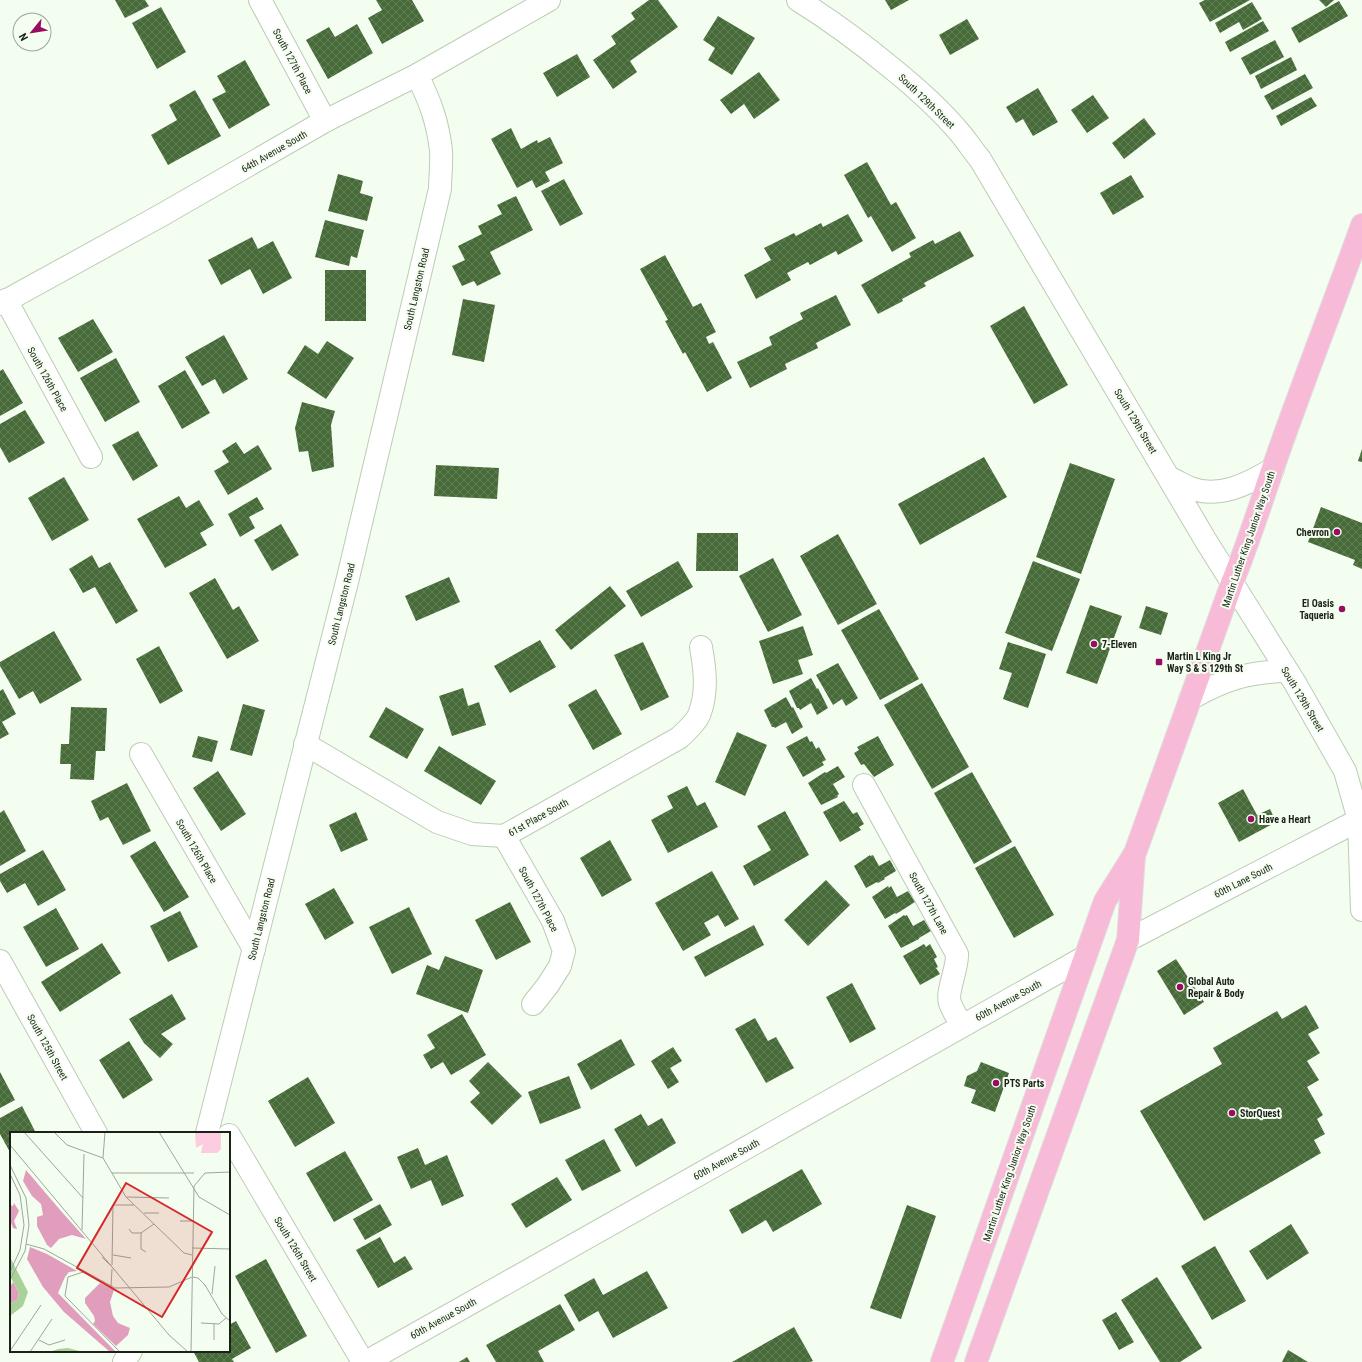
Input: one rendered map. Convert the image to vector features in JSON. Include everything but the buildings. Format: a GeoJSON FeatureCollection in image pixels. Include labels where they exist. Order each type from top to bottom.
{"type":"FeatureCollection","features":[{"type":"Feature","properties":{"kind":"main road","name":"Martin Luther King Junior Way South"},"geometry":{"type":"LineString","coordinates":[[942,1362],[1105,901],[1134,853],[1232,583],[1248,545],[1273,469],[1362,225]]}},
{"type":"Feature","properties":{"kind":"main road","name":"Martin Luther King Junior Way South"},"geometry":{"type":"LineString","coordinates":[[976,1362],[1128,940],[1134,853]]}},
{"type":"Feature","properties":{"kind":"street","name":"South 127th Place"},"geometry":{"type":"LineString","coordinates":[[260,0],[325,121]]}},
{"type":"Feature","properties":{"kind":"street","name":"64th Avenue South"},"geometry":{"type":"LineString","coordinates":[[3,302],[160,216],[325,121],[417,75],[549,0]]}},
{"type":"Feature","properties":{"kind":"street","name":"South 129th Street"},"geometry":{"type":"LineString","coordinates":[[798,0],[821,14],[860,42],[937,108],[960,133],[998,188],[1232,583],[1295,683],[1345,771],[1359,820],[1362,910]]}},
{"type":"Feature","properties":{"kind":"street","name":"South Langston Road"},"geometry":{"type":"LineString","coordinates":[[207,1132],[347,582],[440,188],[441,152],[434,114],[429,99],[417,75]]}},
{"type":"Feature","properties":{"kind":"street","name":"South 126th Place"},"geometry":{"type":"LineString","coordinates":[[3,302],[91,457]]}},
{"type":"Feature","properties":{"kind":"street"},"geometry":{"type":"LineString","coordinates":[[1170,478],[1191,488],[1206,492],[1223,491],[1253,481],[1273,469]]}},
{"type":"Feature","properties":{"kind":"street","name":"61st Place South"},"geometry":{"type":"LineString","coordinates":[[305,744],[437,822],[472,834],[504,836],[679,738],[690,728],[699,715],[704,695],[705,672],[701,647]]}},
{"type":"Feature","properties":{"kind":"street"},"geometry":{"type":"LineString","coordinates":[[1190,699],[1210,687],[1243,676],[1267,672],[1287,671]]}},
{"type":"Feature","properties":{"kind":"street","name":"South 126th Place"},"geometry":{"type":"LineString","coordinates":[[141,754],[254,949]]}},
{"type":"Feature","properties":{"kind":"street","name":"South 127th Lane"},"geometry":{"type":"LineString","coordinates":[[864,785],[957,954],[958,962],[950,996],[950,1003],[962,1026]]}},
{"type":"Feature","properties":{"kind":"street","name":"60th Lane South"},"geometry":{"type":"LineString","coordinates":[[1128,940],[1359,820]]}},
{"type":"Feature","properties":{"kind":"street","name":"South 127th Place"},"geometry":{"type":"LineString","coordinates":[[504,836],[553,921],[564,951],[560,966],[534,1004]]}},
{"type":"Feature","properties":{"kind":"street","name":"60th Avenue South"},"geometry":{"type":"LineString","coordinates":[[366,1362],[1085,956]]}},
{"type":"Feature","properties":{"kind":"street","name":"South 125th Street"},"geometry":{"type":"LineString","coordinates":[[0,961],[95,1132]]}},
{"type":"Feature","properties":{"kind":"street","name":"South 126th Street"},"geometry":{"type":"LineString","coordinates":[[214,1109],[227,1132]]}},
{"type":"Feature","properties":{"kind":"street","name":"South 126th Street"},"geometry":{"type":"LineString","coordinates":[[230,1137],[363,1362]]}},
{"type":"Feature","properties":{"kind":"street"},"geometry":{"type":"LineString","coordinates":[[124,1362],[130,1352]]}},
{"type":"Feature","properties":{"kind":"place","name":"Chevron"},"geometry":{"type":"Point","coordinates":[1337,532]}},
{"type":"Feature","properties":{"kind":"place","name":"El Oasis Taqueria"},"geometry":{"type":"Point","coordinates":[1342,609]}},
{"type":"Feature","properties":{"kind":"place","name":"7-Eleven"},"geometry":{"type":"Point","coordinates":[1094,644]}},
{"type":"Feature","properties":{"kind":"place","name":"Martin L King Jr Way S & S 129th St"},"geometry":{"type":"Point","coordinates":[1159,662]}},
{"type":"Feature","properties":{"kind":"place","name":"Have a Heart"},"geometry":{"type":"Point","coordinates":[1251,819]}},
{"type":"Feature","properties":{"kind":"place","name":"Global Auto Repair & Body"},"geometry":{"type":"Point","coordinates":[1180,987]}},
{"type":"Feature","properties":{"kind":"place","name":"PTS Parts"},"geometry":{"type":"Point","coordinates":[996,1083]}},
{"type":"Feature","properties":{"kind":"place","name":"StorQuest"},"geometry":{"type":"Point","coordinates":[1232,1113]}}]}
